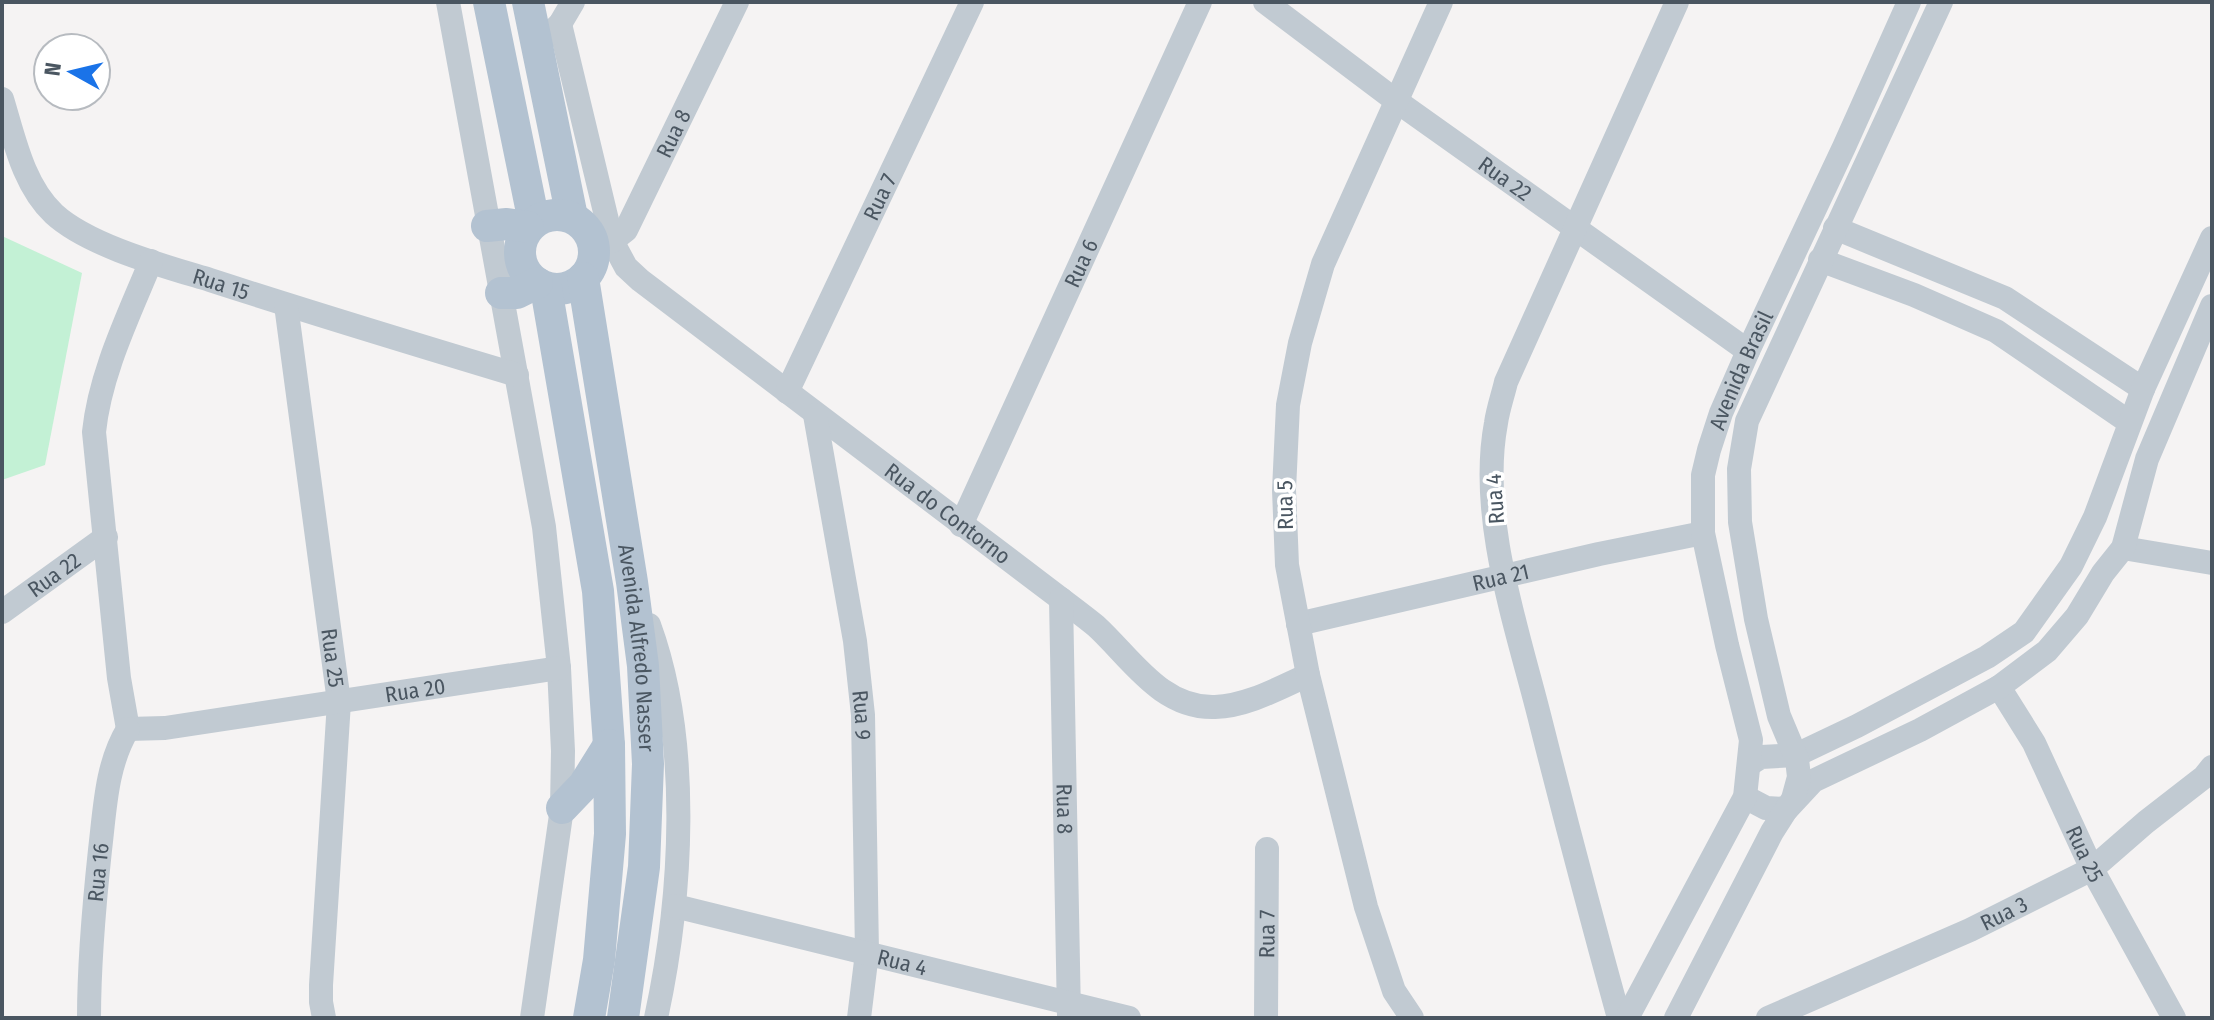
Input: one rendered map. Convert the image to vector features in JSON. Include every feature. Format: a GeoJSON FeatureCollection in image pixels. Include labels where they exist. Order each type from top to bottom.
{"type":"FeatureCollection","features":[{"type":"Feature","properties":{"kind":"main road"},"geometry":{"type":"LineString","coordinates":[[489,2],[531,225]]}},
{"type":"Feature","properties":{"kind":"main road"},"geometry":{"type":"LineString","coordinates":[[528,2],[548,33],[572,217]]}},
{"type":"Feature","properties":{"kind":"main road"},"geometry":{"type":"LineString","coordinates":[[501,293],[517,293],[541,286],[559,289],[572,286],[583,278],[603,243],[572,217],[559,214],[546,216],[531,225],[522,238],[519,251],[521,263],[527,275],[541,286]]}},
{"type":"Feature","properties":{"kind":"main road"},"geometry":{"type":"LineString","coordinates":[[487,226],[531,225]]}},
{"type":"Feature","properties":{"kind":"main road","name":"Avenida Alfredo Nasser"},"geometry":{"type":"LineString","coordinates":[[583,278],[643,666],[648,764],[644,867],[623,1018]]}},
{"type":"Feature","properties":{"kind":"main road","name":"Avenida Alfredo Nasser"},"geometry":{"type":"LineString","coordinates":[[541,286],[598,591],[609,745],[610,834],[599,960],[589,1018]]}},
{"type":"Feature","properties":{"kind":"main road"},"geometry":{"type":"LineString","coordinates":[[562,808],[584,785],[609,745]]}},
{"type":"Feature","properties":{"kind":"street"},"geometry":{"type":"LineString","coordinates":[[448,2],[544,527],[559,668],[562,808],[532,1018]]}},
{"type":"Feature","properties":{"kind":"street"},"geometry":{"type":"LineString","coordinates":[[548,33],[573,2]]}},
{"type":"Feature","properties":{"kind":"street","name":"Rua 8"},"geometry":{"type":"LineString","coordinates":[[603,243],[626,230],[737,2]]}},
{"type":"Feature","properties":{"kind":"street","name":"Rua 7"},"geometry":{"type":"LineString","coordinates":[[787,392],[972,2]]}},
{"type":"Feature","properties":{"kind":"street","name":"Rua 6"},"geometry":{"type":"LineString","coordinates":[[961,525],[1200,2]]}},
{"type":"Feature","properties":{"kind":"street","name":"Rua 22"},"geometry":{"type":"LineString","coordinates":[[1265,2],[1395,100],[1748,351]]}},
{"type":"Feature","properties":{"kind":"street","name":"Rua 5"},"geometry":{"type":"LineString","coordinates":[[1412,1018],[1390,980],[1366,907],[1308,675],[1287,565],[1284,490],[1288,405],[1300,343],[1323,264],[1441,2]]}},
{"type":"Feature","properties":{"kind":"street","name":"Rua 4"},"geometry":{"type":"LineString","coordinates":[[1619,1018],[1571,844],[1504,577],[1494,512],[1493,465],[1496,425],[1506,382],[1677,2]]}},
{"type":"Feature","properties":{"kind":"street","name":"Avenida Brasil"},"geometry":{"type":"LineString","coordinates":[[1627,1018],[1745,797],[1750,764],[1751,740],[1703,533],[1703,475],[1721,413],[1748,351],[1909,2]]}},
{"type":"Feature","properties":{"kind":"street","name":"Avenida Brasil"},"geometry":{"type":"LineString","coordinates":[[1676,1018],[1772,832],[1787,809],[1799,777],[1796,755],[1779,716],[1756,619],[1740,522],[1739,469],[1747,421],[1941,2]]}},
{"type":"Feature","properties":{"kind":"street","name":"Rua do Contorno"},"geometry":{"type":"LineString","coordinates":[[548,33],[603,243],[640,280],[1061,599],[1096,627],[1169,696],[1193,706],[1217,707],[1253,699],[1308,675]]}},
{"type":"Feature","properties":{"kind":"street","name":"Rua 15"},"geometry":{"type":"LineString","coordinates":[[2,99],[20,157],[36,193],[55,215],[85,235],[151,261],[286,305],[517,375]]}},
{"type":"Feature","properties":{"kind":"street"},"geometry":{"type":"LineString","coordinates":[[1844,147],[1870,153]]}},
{"type":"Feature","properties":{"kind":"street"},"geometry":{"type":"LineString","coordinates":[[1835,228],[2005,298],[2143,389]]}},
{"type":"Feature","properties":{"kind":"street"},"geometry":{"type":"LineString","coordinates":[[1750,764],[1761,757],[1796,755],[1906,701],[1987,657],[2024,632],[2071,566],[2095,517],[2143,389],[2203,280],[2212,238]]}},
{"type":"Feature","properties":{"kind":"street"},"geometry":{"type":"LineString","coordinates":[[1820,260],[1914,295],[1996,331],[2129,422]]}},
{"type":"Feature","properties":{"kind":"street"},"geometry":{"type":"LineString","coordinates":[[128,729],[96,462],[96,412],[151,261]]}},
{"type":"Feature","properties":{"kind":"street","name":"Rua 25"},"geometry":{"type":"LineString","coordinates":[[286,305],[339,702],[321,985],[324,1016]]}},
{"type":"Feature","properties":{"kind":"street","name":"Avenida Brasil"},"geometry":{"type":"LineString","coordinates":[[1787,809],[1813,781],[1920,730],[1999,687],[2047,651],[2077,616],[2103,573],[2123,548],[2147,459],[2212,306]]}},
{"type":"Feature","properties":{"kind":"street"},"geometry":{"type":"LineString","coordinates":[[1721,413],[1747,421]]}},
{"type":"Feature","properties":{"kind":"street","name":"Rua 9"},"geometry":{"type":"LineString","coordinates":[[815,415],[855,641],[863,715],[867,953],[859,1018]]}},
{"type":"Feature","properties":{"kind":"street","name":"Rua 21"},"geometry":{"type":"LineString","coordinates":[[1298,624],[1703,533]]}},
{"type":"Feature","properties":{"kind":"street","name":"Rua 22"},"geometry":{"type":"LineString","coordinates":[[2,612],[106,537]]}},
{"type":"Feature","properties":{"kind":"street"},"geometry":{"type":"LineString","coordinates":[[2123,548],[2212,563]]}},
{"type":"Feature","properties":{"kind":"street"},"geometry":{"type":"LineString","coordinates":[[632,582],[654,638],[667,696],[674,749],[677,811],[675,906],[656,1018]]}},
{"type":"Feature","properties":{"kind":"street","name":"Rua 8"},"geometry":{"type":"LineString","coordinates":[[1061,599],[1069,1010]]}},
{"type":"Feature","properties":{"kind":"street"},"geometry":{"type":"LineString","coordinates":[[2024,632],[2047,651]]}},
{"type":"Feature","properties":{"kind":"street","name":"Rua 20"},"geometry":{"type":"LineString","coordinates":[[128,729],[165,728],[559,668]]}},
{"type":"Feature","properties":{"kind":"street","name":"Rua 25"},"geometry":{"type":"LineString","coordinates":[[1999,687],[2034,743],[2092,869],[2174,1018]]}},
{"type":"Feature","properties":{"kind":"street","name":"Rua 16"},"geometry":{"type":"LineString","coordinates":[[89,1018],[89,962],[107,792],[118,746],[128,729]]}},
{"type":"Feature","properties":{"kind":"street","name":"Rua 3"},"geometry":{"type":"LineString","coordinates":[[1768,1018],[1970,930],[2092,869],[2204,777],[2212,767]]}},
{"type":"Feature","properties":{"kind":"street"},"geometry":{"type":"LineString","coordinates":[[1745,797],[1766,808],[1787,809]]}},
{"type":"Feature","properties":{"kind":"street","name":"Rua 7"},"geometry":{"type":"LineString","coordinates":[[1266,1018],[1267,849]]}},
{"type":"Feature","properties":{"kind":"street","name":"Rua 4"},"geometry":{"type":"LineString","coordinates":[[675,906],[867,953],[1069,1010],[1129,1018]]}},
{"type":"Feature","properties":{"kind":"green space"},"geometry":{"type":"Polygon","coordinates":[[[2,236],[82,273],[45,465],[2,480],[2,236]]]}}]}
